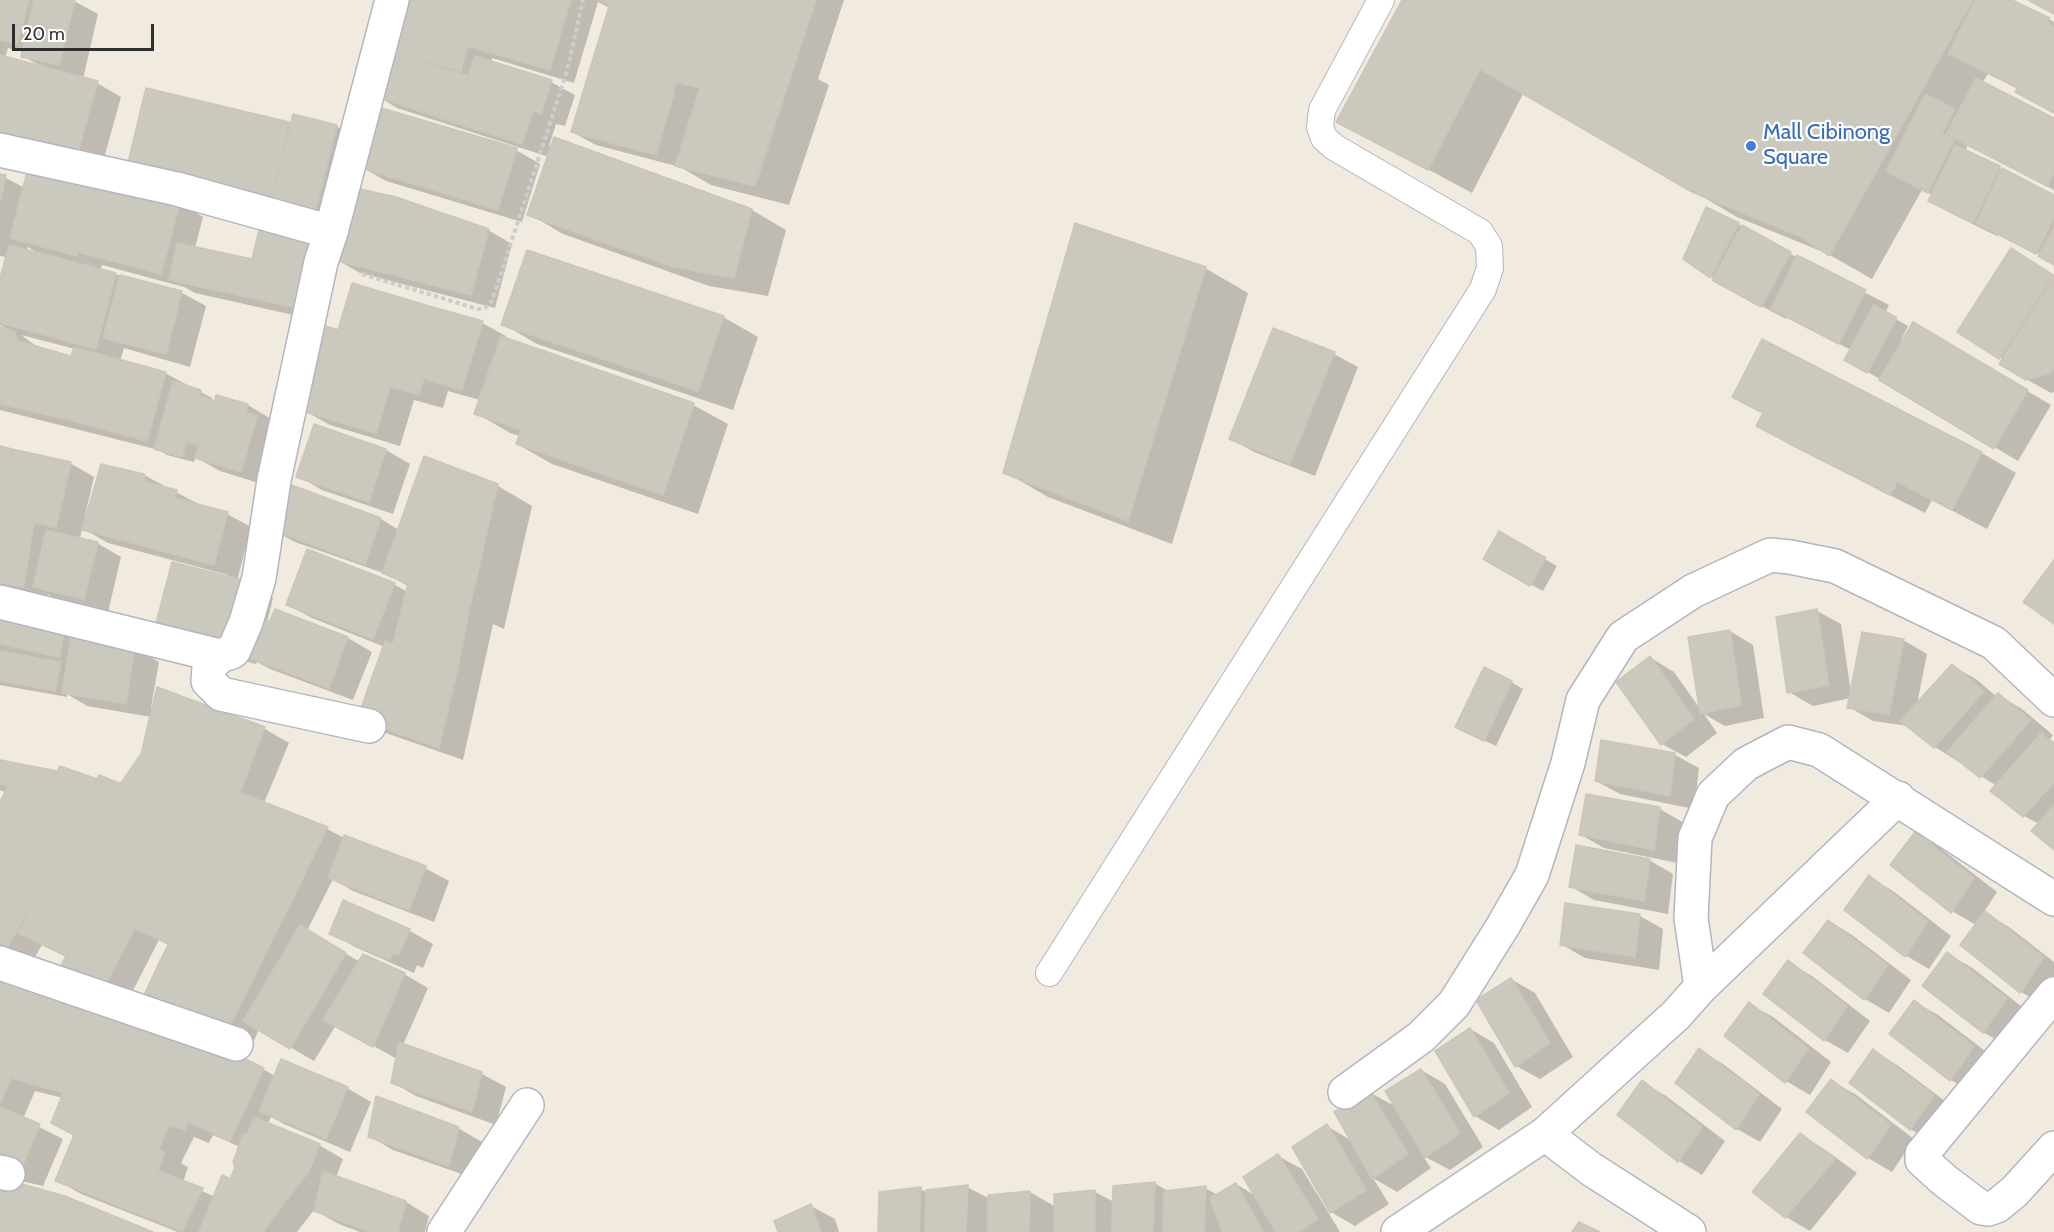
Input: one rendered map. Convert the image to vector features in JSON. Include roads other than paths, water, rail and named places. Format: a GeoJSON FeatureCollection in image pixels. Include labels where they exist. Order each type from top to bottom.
{"type":"FeatureCollection","features":[{"type":"Feature","properties":{"kind":"street"},"geometry":{"type":"LineString","coordinates":[[369,726],[221,693],[208,681],[209,667],[220,656],[234,650],[260,578],[274,480],[326,247],[392,0]]}},
{"type":"Feature","properties":{"kind":"street"},"geometry":{"type":"LineString","coordinates":[[0,150],[177,189],[326,247]]}},
{"type":"Feature","properties":{"kind":"street"},"geometry":{"type":"LineString","coordinates":[[1345,1092],[1421,1037],[1454,1004],[1532,875],[1568,763],[1583,700],[1623,637],[1693,591],[1770,555],[1835,566],[1994,643],[2054,700]]}},
{"type":"Feature","properties":{"kind":"street"},"geometry":{"type":"LineString","coordinates":[[0,602],[220,656]]}},
{"type":"Feature","properties":{"kind":"street"},"geometry":{"type":"LineString","coordinates":[[1701,987],[1691,918],[1695,838],[1713,795],[1746,764],[1788,742],[1819,750],[2054,898]]}},
{"type":"Feature","properties":{"kind":"street"},"geometry":{"type":"LineString","coordinates":[[1398,1232],[1545,1134],[1676,1016],[1701,987],[1898,798]]}},
{"type":"Feature","properties":{"kind":"street"},"geometry":{"type":"LineString","coordinates":[[0,963],[236,1044]]}},
{"type":"Feature","properties":{"kind":"street"},"geometry":{"type":"LineString","coordinates":[[2054,994],[1922,1154],[1922,1160],[1981,1208],[1988,1209],[1997,1206],[2015,1191],[2054,1148]]}},
{"type":"Feature","properties":{"kind":"street"},"geometry":{"type":"LineString","coordinates":[[444,1232],[527,1105]]}},
{"type":"Feature","properties":{"kind":"street"},"geometry":{"type":"LineString","coordinates":[[1545,1134],[1591,1169],[1689,1232]]}},
{"type":"Feature","properties":{"kind":"lane"},"geometry":{"type":"LineString","coordinates":[[1049,973],[1483,289],[1490,268],[1489,246],[1480,232],[1334,147],[1324,138],[1320,126],[1322,110],[1381,0]]}},
{"type":"Feature","properties":{"kind":"place","name":"Mall Cibinong Square"},"geometry":{"type":"Point","coordinates":[1751,146]}}]}
